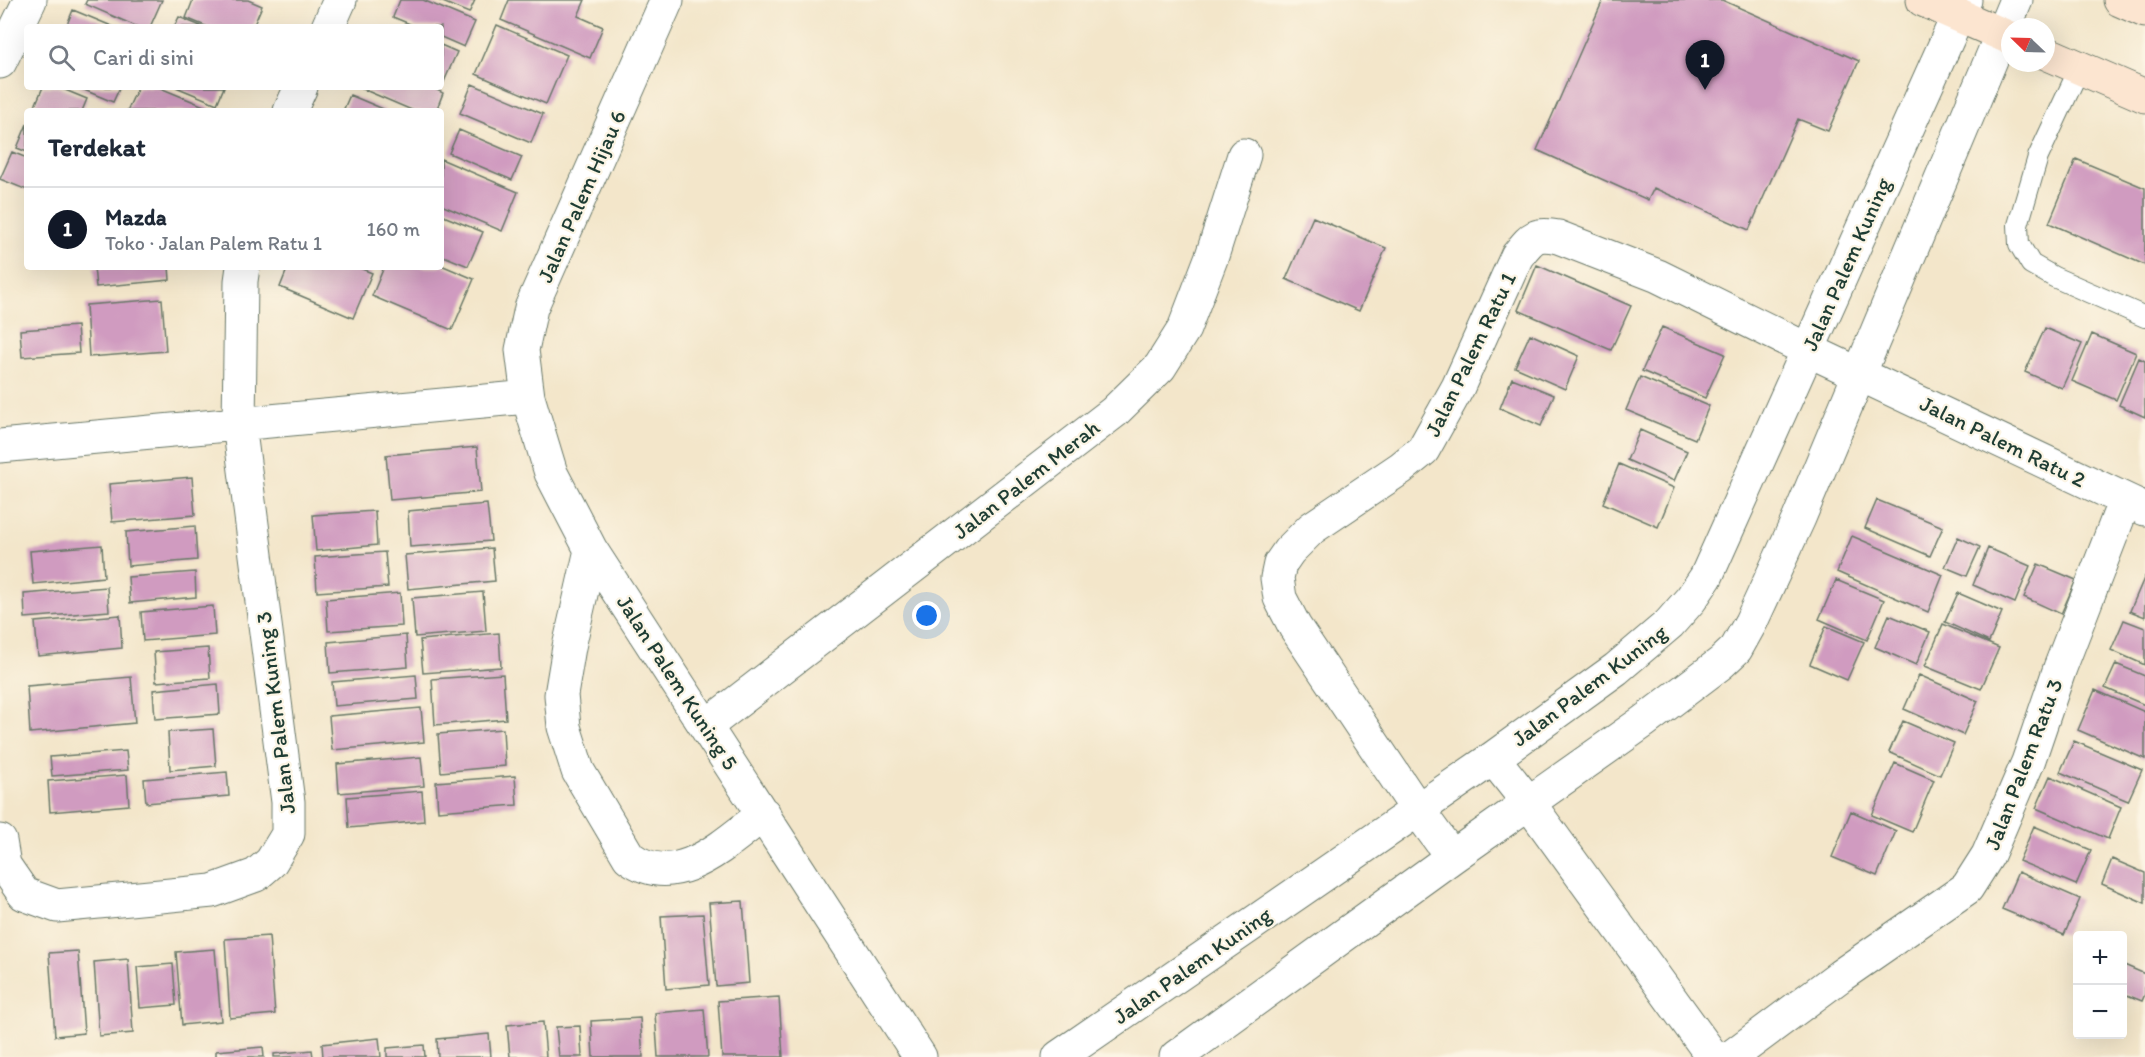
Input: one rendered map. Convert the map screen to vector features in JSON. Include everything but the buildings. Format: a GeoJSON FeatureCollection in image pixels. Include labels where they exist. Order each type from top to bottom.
{"type":"FeatureCollection","features":[{"type":"Feature","properties":{"kind":"street"},"geometry":{"type":"LineString","coordinates":[[0,62],[30,0]]}},
{"type":"Feature","properties":{"kind":"street"},"geometry":{"type":"LineString","coordinates":[[329,24],[340,0]]}},
{"type":"Feature","properties":{"kind":"street","name":"Jalan Palem Hijau 6"},"geometry":{"type":"LineString","coordinates":[[528,398],[522,350],[531,308],[667,0]]}},
{"type":"Feature","properties":{"kind":"street"},"geometry":{"type":"LineString","coordinates":[[1923,0],[1962,8],[2001,33]]}},
{"type":"Feature","properties":{"kind":"street"},"geometry":{"type":"LineString","coordinates":[[2011,18],[2016,0]]}},
{"type":"Feature","properties":{"kind":"street"},"geometry":{"type":"LineString","coordinates":[[2120,0],[2145,11]]}},
{"type":"Feature","properties":{"kind":"street","name":"Jalan Palem Kuning"},"geometry":{"type":"LineString","coordinates":[[1059,1057],[1493,758],[1616,669],[1669,624],[1691,599],[1706,577],[1962,8]]}},
{"type":"Feature","properties":{"kind":"street"},"geometry":{"type":"LineString","coordinates":[[1176,1057],[1452,856],[1643,722],[1736,649],[1785,550],[1979,90],[2001,46]]}},
{"type":"Feature","properties":{"kind":"street"},"geometry":{"type":"LineString","coordinates":[[2055,57],[2145,96]]}},
{"type":"Feature","properties":{"kind":"street"},"geometry":{"type":"LineString","coordinates":[[291,108],[300,90]]}},
{"type":"Feature","properties":{"kind":"street","name":"Jalan Palem Merah"},"geometry":{"type":"LineString","coordinates":[[706,726],[1114,412],[1160,367],[1184,329],[1212,256],[1244,155]]}},
{"type":"Feature","properties":{"kind":"street","name":"Jalan Palem Ratu 1"},"geometry":{"type":"LineString","coordinates":[[1452,856],[1295,627],[1280,598],[1277,578],[1280,564],[1289,551],[1312,528],[1401,468],[1423,450],[1458,387],[1517,256],[1531,239],[1544,234],[1558,237],[1658,276],[1861,374]]}},
{"type":"Feature","properties":{"kind":"street","name":"Jalan Palem Kuning 3"},"geometry":{"type":"LineString","coordinates":[[0,840],[4,865],[24,894],[57,906],[212,891],[256,874],[271,862],[288,834],[288,802],[239,424],[243,270]]}},
{"type":"Feature","properties":{"kind":"street","name":"Jalan Palem Ratu 2"},"geometry":{"type":"LineString","coordinates":[[1861,374],[2135,504]]}},
{"type":"Feature","properties":{"kind":"street"},"geometry":{"type":"LineString","coordinates":[[0,446],[528,398]]}},
{"type":"Feature","properties":{"kind":"street","name":"Jalan Palem Kuning 5"},"geometry":{"type":"LineString","coordinates":[[528,398],[551,473],[591,550],[920,1057]]}},
{"type":"Feature","properties":{"kind":"street","name":"Jalan Palem Ratu 3"},"geometry":{"type":"LineString","coordinates":[[1731,1057],[1840,976],[1966,888],[1988,855],[2028,762],[2060,668],[2135,504]]}},
{"type":"Feature","properties":{"kind":"street","name":"Jalan Palem Kuning 5"},"geometry":{"type":"LineString","coordinates":[[591,550],[569,647],[561,695],[564,727],[578,771],[629,857],[642,867],[662,870],[679,869],[700,861],[764,814]]}},
{"type":"Feature","properties":{"kind":"street"},"geometry":{"type":"LineString","coordinates":[[1493,758],[1528,802],[1713,1057]]}},
{"type":"Feature","properties":{"kind":"lane"},"geometry":{"type":"LineString","coordinates":[[2080,67],[2038,158],[2018,225],[2019,244],[2031,264],[2054,277],[2145,317]]}},
{"type":"Feature","properties":{"kind":"place","name":"Mazda"},"geometry":{"type":"Point","coordinates":[1705,90]}}]}
